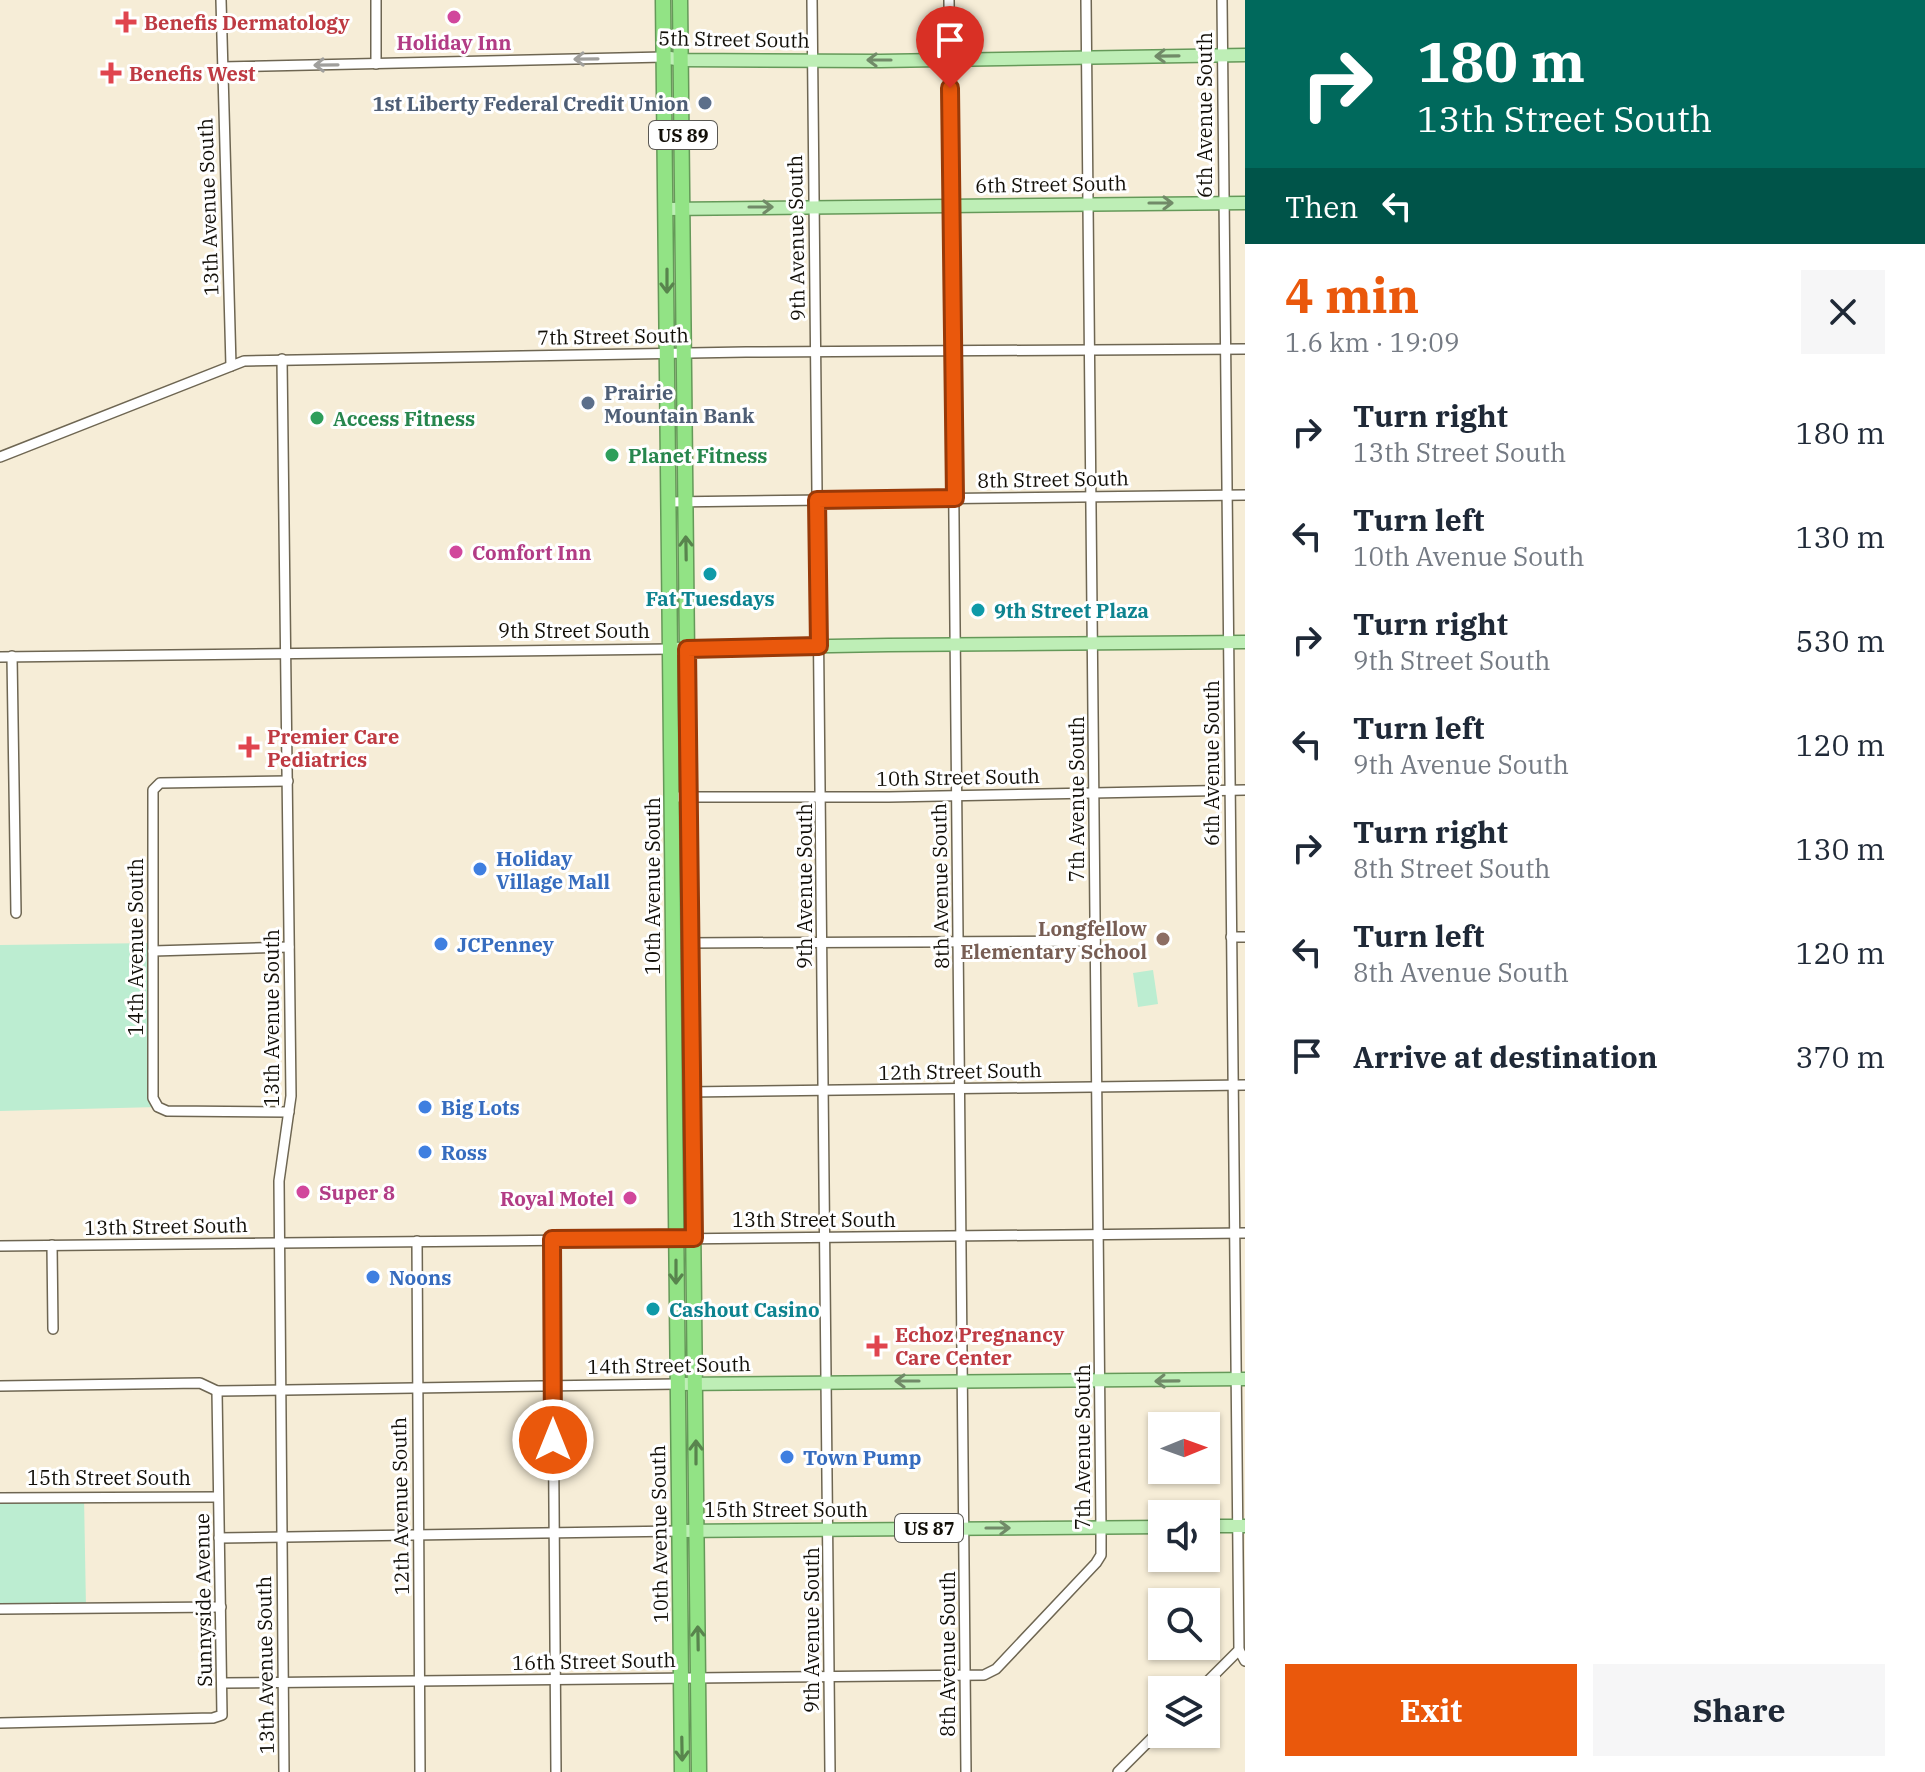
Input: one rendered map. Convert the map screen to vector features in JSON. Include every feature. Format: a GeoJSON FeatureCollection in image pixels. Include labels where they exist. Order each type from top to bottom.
{"type":"FeatureCollection","features":[{"type":"Feature","properties":{"kind":"highway","name":"10th Avenue South"},"geometry":{"type":"LineString","coordinates":[[663,0],[682,1772]]}},
{"type":"Feature","properties":{"kind":"highway","name":"10th Avenue South"},"geometry":{"type":"LineString","coordinates":[[680,0],[699,1772]]}},
{"type":"Feature","properties":{"kind":"main road","name":"5th Street South"},"geometry":{"type":"LineString","coordinates":[[664,57],[682,60],[813,60],[1245,55]]}},
{"type":"Feature","properties":{"kind":"main road","name":"6th Street South"},"geometry":{"type":"LineString","coordinates":[[666,209],[1245,203]]}},
{"type":"Feature","properties":{"kind":"main road","name":"9th Street South"},"geometry":{"type":"LineString","coordinates":[[671,649],[1245,642]]}},
{"type":"Feature","properties":{"kind":"main road","name":"14th Street South"},"geometry":{"type":"LineString","coordinates":[[677,1384],[1241,1379]]}},
{"type":"Feature","properties":{"kind":"main road"},"geometry":{"type":"LineString","coordinates":[[1220,1526],[1242,1526]]}},
{"type":"Feature","properties":{"kind":"main road","name":"15th Street South"},"geometry":{"type":"LineString","coordinates":[[679,1531],[1148,1527]]}},
{"type":"Feature","properties":{"kind":"street","name":"13th Avenue South"},"geometry":{"type":"LineString","coordinates":[[221,0],[231,366]]}},
{"type":"Feature","properties":{"kind":"street"},"geometry":{"type":"LineString","coordinates":[[376,0],[376,64]]}},
{"type":"Feature","properties":{"kind":"street","name":"9th Avenue South"},"geometry":{"type":"LineString","coordinates":[[812,0],[830,1772]]}},
{"type":"Feature","properties":{"kind":"street","name":"8th Avenue South"},"geometry":{"type":"LineString","coordinates":[[949,0],[966,1772]]}},
{"type":"Feature","properties":{"kind":"street","name":"7th Avenue South"},"geometry":{"type":"LineString","coordinates":[[966,1676],[984,1675],[996,1669],[1101,1555],[1086,0]]}},
{"type":"Feature","properties":{"kind":"street","name":"6th Avenue South"},"geometry":{"type":"LineString","coordinates":[[1222,0],[1233,1085],[1240,1233],[1242,1526],[1239,1650]]}},
{"type":"Feature","properties":{"kind":"street","name":"5th Street South"},"geometry":{"type":"LineString","coordinates":[[222,67],[664,57]]}},
{"type":"Feature","properties":{"kind":"street","name":"7th Street South"},"geometry":{"type":"LineString","coordinates":[[0,457],[244,361],[1245,349]]}},
{"type":"Feature","properties":{"kind":"street","name":"13th Avenue South"},"geometry":{"type":"LineString","coordinates":[[282,359],[289,947],[289,1112],[279,1181],[284,1772]]}},
{"type":"Feature","properties":{"kind":"street","name":"8th Street South"},"geometry":{"type":"LineString","coordinates":[[669,502],[1245,495]]}},
{"type":"Feature","properties":{"kind":"street","name":"9th Street South"},"geometry":{"type":"LineString","coordinates":[[0,657],[671,649]]}},
{"type":"Feature","properties":{"kind":"street"},"geometry":{"type":"LineString","coordinates":[[12,656],[16,913]]}},
{"type":"Feature","properties":{"kind":"street","name":"14th Avenue South"},"geometry":{"type":"LineString","coordinates":[[288,781],[160,783],[155,786],[153,1098],[158,1107],[167,1111],[289,1112]]}},
{"type":"Feature","properties":{"kind":"street","name":"10th Street South"},"geometry":{"type":"LineString","coordinates":[[672,797],[1245,790]]}},
{"type":"Feature","properties":{"kind":"street"},"geometry":{"type":"LineString","coordinates":[[1231,937],[1245,937]]}},
{"type":"Feature","properties":{"kind":"street"},"geometry":{"type":"LineString","coordinates":[[672,943],[1095,941]]}},
{"type":"Feature","properties":{"kind":"street"},"geometry":{"type":"LineString","coordinates":[[153,951],[289,947]]}},
{"type":"Feature","properties":{"kind":"street","name":"12th Street South"},"geometry":{"type":"LineString","coordinates":[[676,1092],[1245,1085]]}},
{"type":"Feature","properties":{"kind":"street","name":"13th Street South"},"geometry":{"type":"LineString","coordinates":[[0,1246],[1240,1233]]}},
{"type":"Feature","properties":{"kind":"street"},"geometry":{"type":"LineString","coordinates":[[552,1239],[556,1772]]}},
{"type":"Feature","properties":{"kind":"street","name":"12th Avenue South"},"geometry":{"type":"LineString","coordinates":[[417,1241],[420,1772]]}},
{"type":"Feature","properties":{"kind":"street"},"geometry":{"type":"LineString","coordinates":[[52,1245],[53,1329]]}},
{"type":"Feature","properties":{"kind":"street","name":"14th Street South"},"geometry":{"type":"LineString","coordinates":[[0,1386],[200,1383],[217,1391],[677,1384]]}},
{"type":"Feature","properties":{"kind":"street","name":"Sunnyside Avenue"},"geometry":{"type":"LineString","coordinates":[[0,1723],[220,1717],[223,1712],[223,1683],[217,1391]]}},
{"type":"Feature","properties":{"kind":"street","name":"15th Street South"},"geometry":{"type":"LineString","coordinates":[[0,1498],[218,1497]]}},
{"type":"Feature","properties":{"kind":"street","name":"15th Street South"},"geometry":{"type":"LineString","coordinates":[[219,1538],[679,1531]]}},
{"type":"Feature","properties":{"kind":"street"},"geometry":{"type":"LineString","coordinates":[[0,1609],[221,1607]]}},
{"type":"Feature","properties":{"kind":"street"},"geometry":{"type":"LineString","coordinates":[[1213,1676],[1239,1650],[1245,1661]]}},
{"type":"Feature","properties":{"kind":"street","name":"16th Street South"},"geometry":{"type":"LineString","coordinates":[[223,1683],[966,1676]]}},
{"type":"Feature","properties":{"kind":"street"},"geometry":{"type":"LineString","coordinates":[[1118,1772],[1148,1742]]}},
{"type":"Feature","properties":{"kind":"green space"},"geometry":{"type":"Polygon","coordinates":[[[153,943],[158,1107],[0,1111],[0,945],[153,943]]]}},
{"type":"Feature","properties":{"kind":"green space"},"geometry":{"type":"Polygon","coordinates":[[[1153,970],[1158,1004],[1138,1007],[1133,973],[1153,970]]]}},
{"type":"Feature","properties":{"kind":"green space"},"geometry":{"type":"Polygon","coordinates":[[[84,1497],[86,1608],[0,1609],[0,1498],[84,1497]]]}},
{"type":"Feature","properties":{"kind":"place","name":"Holiday Inn"},"geometry":{"type":"Point","coordinates":[454,17]}},
{"type":"Feature","properties":{"kind":"place","name":"Benefis Dermatology"},"geometry":{"type":"Point","coordinates":[126,22]}},
{"type":"Feature","properties":{"kind":"place","name":"Benefis West"},"geometry":{"type":"Point","coordinates":[111,73]}},
{"type":"Feature","properties":{"kind":"place","name":"1st Liberty Federal Credit Union"},"geometry":{"type":"Point","coordinates":[705,103]}},
{"type":"Feature","properties":{"kind":"place","name":"Prairie Mountain Bank"},"geometry":{"type":"Point","coordinates":[588,403]}},
{"type":"Feature","properties":{"kind":"place","name":"Access Fitness"},"geometry":{"type":"Point","coordinates":[317,418]}},
{"type":"Feature","properties":{"kind":"place","name":"Planet Fitness"},"geometry":{"type":"Point","coordinates":[612,455]}},
{"type":"Feature","properties":{"kind":"place","name":"Comfort Inn"},"geometry":{"type":"Point","coordinates":[456,552]}},
{"type":"Feature","properties":{"kind":"place","name":"Fat Tuesdays"},"geometry":{"type":"Point","coordinates":[710,574]}},
{"type":"Feature","properties":{"kind":"place","name":"9th Street Plaza"},"geometry":{"type":"Point","coordinates":[978,610]}},
{"type":"Feature","properties":{"kind":"place","name":"Premier Care Pediatrics"},"geometry":{"type":"Point","coordinates":[249,747]}},
{"type":"Feature","properties":{"kind":"place","name":"Holiday Village Mall"},"geometry":{"type":"Point","coordinates":[480,869]}},
{"type":"Feature","properties":{"kind":"place","name":"Longfellow Elementary School"},"geometry":{"type":"Point","coordinates":[1163,939]}},
{"type":"Feature","properties":{"kind":"place","name":"JCPenney"},"geometry":{"type":"Point","coordinates":[441,944]}},
{"type":"Feature","properties":{"kind":"place","name":"Big Lots"},"geometry":{"type":"Point","coordinates":[425,1107]}},
{"type":"Feature","properties":{"kind":"place","name":"Ross"},"geometry":{"type":"Point","coordinates":[425,1152]}},
{"type":"Feature","properties":{"kind":"place","name":"Super 8"},"geometry":{"type":"Point","coordinates":[303,1192]}},
{"type":"Feature","properties":{"kind":"place","name":"Royal Motel"},"geometry":{"type":"Point","coordinates":[630,1198]}},
{"type":"Feature","properties":{"kind":"place","name":"Noons"},"geometry":{"type":"Point","coordinates":[373,1277]}},
{"type":"Feature","properties":{"kind":"place","name":"Cashout Casino"},"geometry":{"type":"Point","coordinates":[653,1309]}},
{"type":"Feature","properties":{"kind":"place","name":"Echoz Pregnancy Care Center"},"geometry":{"type":"Point","coordinates":[877,1346]}},
{"type":"Feature","properties":{"kind":"place","name":"Town Pump"},"geometry":{"type":"Point","coordinates":[787,1457]}},
{"type":"Feature","properties":{"kind":"route"},"geometry":{"type":"LineString","coordinates":[[553,1440],[552,1239],[694,1238],[687,649],[819,646],[817,500],[955,498],[950,88]]}}]}
